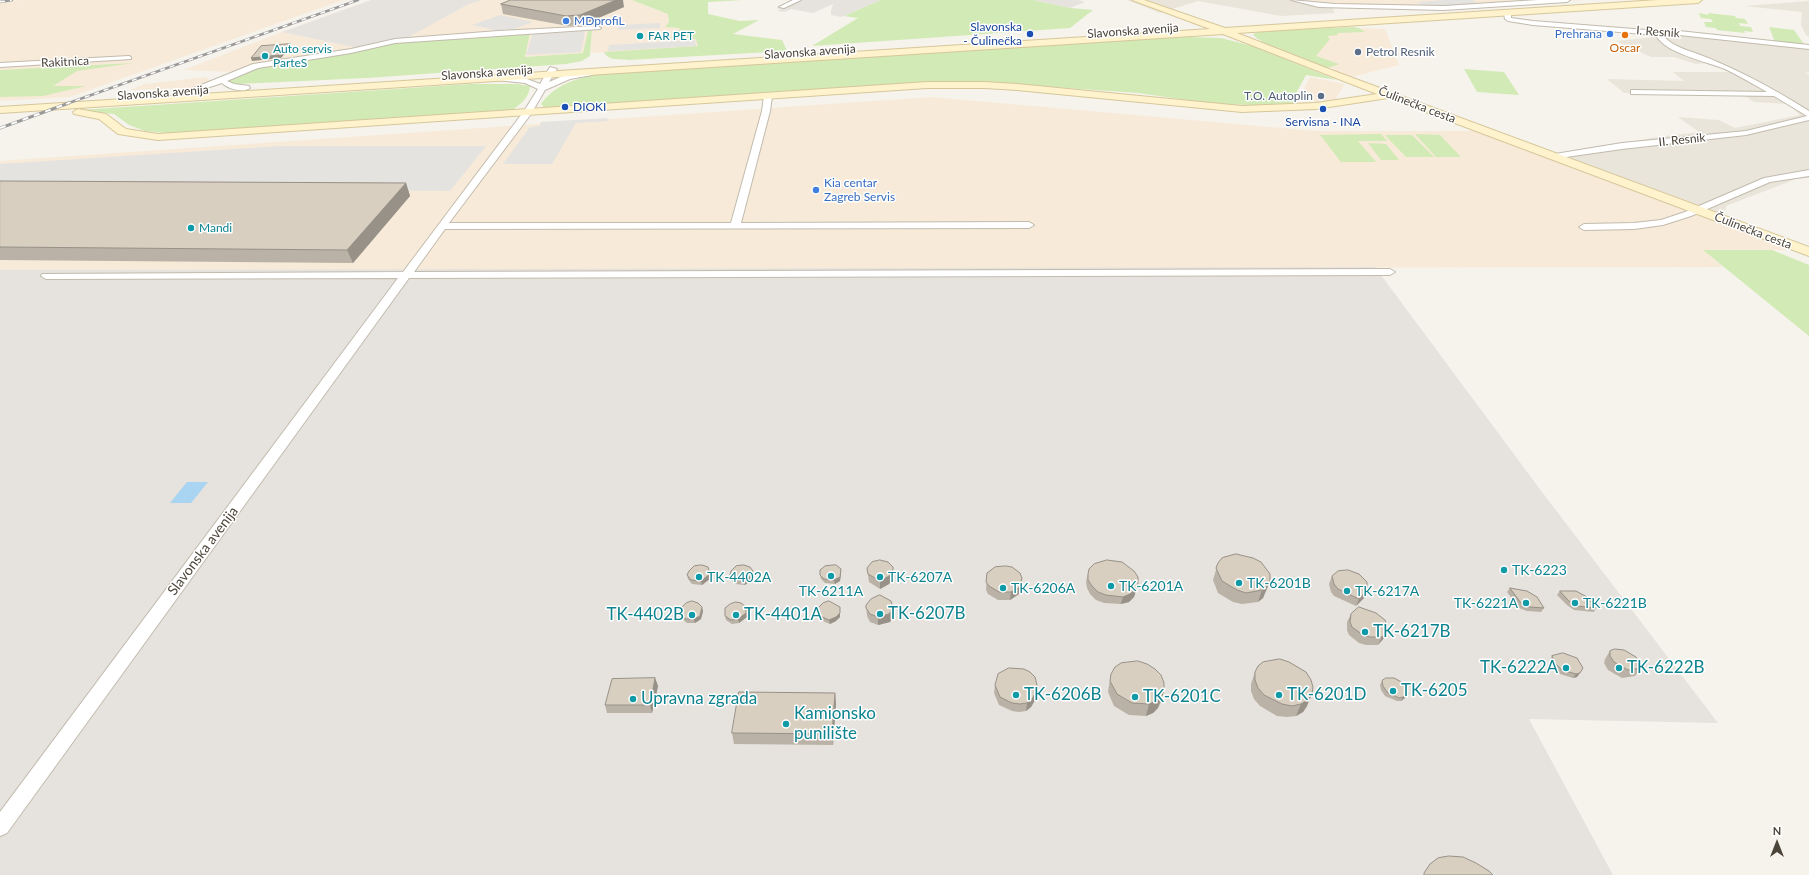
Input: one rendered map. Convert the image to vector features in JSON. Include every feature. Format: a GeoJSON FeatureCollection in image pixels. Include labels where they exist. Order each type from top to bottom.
{"type":"FeatureCollection","features":[{"type":"Feature","properties":{"kind":"main road","name":"Čulinečka cesta"},"geometry":{"type":"LineString","coordinates":[[1136,0],[1222,30],[1389,95],[1809,252]]}},
{"type":"Feature","properties":{"kind":"main road","name":"Slavonska avenija"},"geometry":{"type":"LineString","coordinates":[[0,104],[246,88],[551,72],[1172,31],[1222,30],[1387,15],[1620,0]]}},
{"type":"Feature","properties":{"kind":"main road","name":"Slavonska avenija"},"geometry":{"type":"LineString","coordinates":[[0,110],[500,78],[551,72],[597,72],[1172,31],[1211,26],[1258,26],[1508,15],[1698,0]]}},
{"type":"Feature","properties":{"kind":"main road"},"geometry":{"type":"LineString","coordinates":[[1387,15],[1407,7]]}},
{"type":"Feature","properties":{"kind":"main road"},"geometry":{"type":"LineString","coordinates":[[1174,14],[1258,26]]}},
{"type":"Feature","properties":{"kind":"main road"},"geometry":{"type":"LineString","coordinates":[[1172,31],[1181,24],[1174,14]]}},
{"type":"Feature","properties":{"kind":"main road"},"geometry":{"type":"LineString","coordinates":[[1256,43],[1248,35],[1248,33],[1258,26]]}},
{"type":"Feature","properties":{"kind":"main road"},"geometry":{"type":"LineString","coordinates":[[1172,31],[1256,43]]}},
{"type":"Feature","properties":{"kind":"main road","name":"Slavonska avenija"},"geometry":{"type":"LineString","coordinates":[[0,116],[68,112],[92,113],[102,116],[122,132],[158,137],[950,85],[985,85],[1152,99],[1209,107],[1268,110],[1313,106],[1389,95]]}},
{"type":"Feature","properties":{"kind":"street"},"geometry":{"type":"LineString","coordinates":[[782,7],[798,0]]}},
{"type":"Feature","properties":{"kind":"street"},"geometry":{"type":"LineString","coordinates":[[1294,0],[1319,5],[1335,6],[1444,8],[1567,0]]}},
{"type":"Feature","properties":{"kind":"street","name":"I. Resnik"},"geometry":{"type":"LineString","coordinates":[[1508,15],[1533,23],[1699,35],[1809,48]]}},
{"type":"Feature","properties":{"kind":"street"},"geometry":{"type":"LineString","coordinates":[[188,92],[223,80],[244,70],[268,64],[351,51],[399,40],[598,28]]}},
{"type":"Feature","properties":{"kind":"street"},"geometry":{"type":"LineString","coordinates":[[1659,33],[1662,39],[1676,48],[1723,66],[1809,114]]}},
{"type":"Feature","properties":{"kind":"street","name":"Rakitnica"},"geometry":{"type":"LineString","coordinates":[[0,65],[129,58]]}},
{"type":"Feature","properties":{"kind":"street","name":"Slavonska avenija"},"geometry":{"type":"LineString","coordinates":[[0,827],[442,226],[528,112],[551,72]]}},
{"type":"Feature","properties":{"kind":"street","name":"Slavonska avenija"},"geometry":{"type":"LineString","coordinates":[[500,78],[527,81],[542,88],[568,77],[597,72]]}},
{"type":"Feature","properties":{"kind":"street"},"geometry":{"type":"LineString","coordinates":[[223,80],[225,84],[246,88]]}},
{"type":"Feature","properties":{"kind":"street"},"geometry":{"type":"LineString","coordinates":[[1634,92],[1775,94]]}},
{"type":"Feature","properties":{"kind":"street"},"geometry":{"type":"LineString","coordinates":[[735,226],[766,111],[768,96]]}},
{"type":"Feature","properties":{"kind":"street","name":"II. Resnik"},"geometry":{"type":"LineString","coordinates":[[1555,157],[1622,146],[1746,132],[1809,118]]}},
{"type":"Feature","properties":{"kind":"street"},"geometry":{"type":"LineString","coordinates":[[1697,210],[1762,181],[1789,175],[1809,173]]}},
{"type":"Feature","properties":{"kind":"street","name":"Čulinečka cesta"},"geometry":{"type":"LineString","coordinates":[[1584,226],[1642,226],[1662,222],[1697,210]]}},
{"type":"Feature","properties":{"kind":"street"},"geometry":{"type":"LineString","coordinates":[[442,226],[1029,225]]}},
{"type":"Feature","properties":{"kind":"street"},"geometry":{"type":"LineString","coordinates":[[46,276],[1390,272]]}},
{"type":"Feature","properties":{"kind":"shaded area"},"geometry":{"type":"Polygon","coordinates":[[[19,0],[343,0],[70,97],[0,101],[0,3],[19,0]]]}},
{"type":"Feature","properties":{"kind":"shaded area"},"geometry":{"type":"Polygon","coordinates":[[[371,0],[482,0],[469,4],[407,38],[358,48],[282,32],[371,0]]]}},
{"type":"Feature","properties":{"kind":"shaded area"},"geometry":{"type":"Polygon","coordinates":[[[482,0],[632,0],[668,14],[669,22],[680,28],[677,34],[671,38],[697,39],[698,47],[591,53],[592,30],[588,31],[583,53],[525,57],[530,33],[407,38],[469,4],[482,0]]]}},
{"type":"Feature","properties":{"kind":"shaded area"},"geometry":{"type":"Polygon","coordinates":[[[794,0],[881,0],[841,17],[831,15],[833,4],[813,13],[791,9],[785,12],[777,11],[781,9],[776,8],[794,0]]]}},
{"type":"Feature","properties":{"kind":"shaded area"},"geometry":{"type":"Polygon","coordinates":[[[1033,0],[1078,0],[1085,2],[1070,8],[1033,0]]]}},
{"type":"Feature","properties":{"kind":"shaded area"},"geometry":{"type":"Polygon","coordinates":[[[1127,0],[1310,0],[1330,4],[1335,13],[1281,16],[1198,1],[1160,13],[1127,0]]]}},
{"type":"Feature","properties":{"kind":"shaded area"},"geometry":{"type":"Polygon","coordinates":[[[1310,0],[1584,0],[1441,9],[1396,9],[1332,8],[1330,4],[1310,0]]]}},
{"type":"Feature","properties":{"kind":"shaded area"},"geometry":{"type":"Polygon","coordinates":[[[1472,0],[1476,2],[1472,4],[1433,6],[1423,5],[1417,2],[1472,0]]]}},
{"type":"Feature","properties":{"kind":"shaded area"},"geometry":{"type":"Polygon","coordinates":[[[1809,1],[1809,37],[1806,35],[1801,25],[1802,12],[1744,6],[1809,1]]]}},
{"type":"Feature","properties":{"kind":"shaded area"},"geometry":{"type":"Polygon","coordinates":[[[500,15],[533,22],[511,30],[505,29],[499,31],[472,25],[500,15]]]}},
{"type":"Feature","properties":{"kind":"shaded area"},"geometry":{"type":"Polygon","coordinates":[[[660,23],[660,28],[618,30],[618,25],[660,23]]]}},
{"type":"Feature","properties":{"kind":"shaded area"},"geometry":{"type":"Polygon","coordinates":[[[1357,28],[1385,29],[1399,65],[1351,77],[1262,40],[1357,28]]]}},
{"type":"Feature","properties":{"kind":"shaded area"},"geometry":{"type":"Polygon","coordinates":[[[1649,29],[1809,45],[1809,72],[1805,73],[1809,75],[1809,178],[1796,179],[1726,206],[1724,223],[1543,157],[1657,137],[1699,132],[1678,117],[1719,120],[1735,128],[1800,115],[1788,104],[1754,102],[1745,96],[1624,93],[1607,79],[1684,81],[1673,72],[1729,72],[1709,63],[1696,64],[1674,57],[1651,57],[1616,41],[1656,37],[1649,29]]]}},
{"type":"Feature","properties":{"kind":"shaded area"},"geometry":{"type":"Polygon","coordinates":[[[585,31],[581,52],[526,55],[533,34],[585,31]]]}},
{"type":"Feature","properties":{"kind":"shaded area"},"geometry":{"type":"Polygon","coordinates":[[[282,32],[358,48],[233,72],[184,70],[282,32]]]}},
{"type":"Feature","properties":{"kind":"shaded area"},"geometry":{"type":"Polygon","coordinates":[[[695,40],[696,46],[608,51],[609,45],[695,40]]]}},
{"type":"Feature","properties":{"kind":"shaded area"},"geometry":{"type":"Polygon","coordinates":[[[205,77],[212,81],[190,88],[130,90],[144,84],[205,77]]]}},
{"type":"Feature","properties":{"kind":"shaded area"},"geometry":{"type":"Polygon","coordinates":[[[1310,77],[1345,84],[1336,98],[1338,101],[1303,104],[1299,98],[1310,77]]]}},
{"type":"Feature","properties":{"kind":"shaded area"},"geometry":{"type":"Polygon","coordinates":[[[932,97],[1315,131],[1476,131],[1724,223],[1791,250],[1703,250],[1723,267],[0,270],[0,161],[932,97]]]}},
{"type":"Feature","properties":{"kind":"shaded area"},"geometry":{"type":"Polygon","coordinates":[[[608,118],[607,121],[576,123],[552,164],[503,164],[530,127],[540,126],[541,122],[608,118]]]}},
{"type":"Feature","properties":{"kind":"shaded area"},"geometry":{"type":"Polygon","coordinates":[[[280,146],[486,146],[450,191],[0,188],[0,164],[280,146]]]}},
{"type":"Feature","properties":{"kind":"shaded area"},"geometry":{"type":"Polygon","coordinates":[[[1375,267],[1539,488],[1718,723],[1529,719],[1613,875],[0,875],[0,270],[1375,267]]]}},
{"type":"Feature","properties":{"kind":"green space"},"geometry":{"type":"Polygon","coordinates":[[[632,0],[743,0],[708,2],[708,14],[740,21],[759,20],[733,34],[782,40],[787,51],[628,60],[608,57],[604,52],[698,46],[696,39],[670,38],[677,34],[680,28],[665,27],[669,22],[668,14],[632,0]]]}},
{"type":"Feature","properties":{"kind":"green space"},"geometry":{"type":"Polygon","coordinates":[[[881,0],[1033,0],[1070,8],[1093,10],[1070,28],[812,46],[858,18],[844,16],[881,0]]]}},
{"type":"Feature","properties":{"kind":"green space"},"geometry":{"type":"Polygon","coordinates":[[[1699,13],[1735,16],[1736,18],[1745,19],[1748,24],[1739,23],[1740,26],[1751,27],[1753,32],[1744,31],[1745,33],[1717,30],[1716,28],[1706,27],[1704,22],[1713,22],[1711,19],[1701,18],[1699,13]]]}},
{"type":"Feature","properties":{"kind":"green space"},"geometry":{"type":"Polygon","coordinates":[[[1352,27],[1359,28],[1365,32],[1337,33],[1338,35],[1327,36],[1330,39],[1316,56],[1339,64],[1332,67],[1318,66],[1309,63],[1266,44],[1253,35],[1261,31],[1352,27]]]}},
{"type":"Feature","properties":{"kind":"green space"},"geometry":{"type":"Polygon","coordinates":[[[1769,27],[1794,30],[1804,44],[1775,42],[1769,27]]]}},
{"type":"Feature","properties":{"kind":"green space"},"geometry":{"type":"Polygon","coordinates":[[[592,30],[590,56],[582,61],[566,64],[367,78],[238,84],[228,82],[230,79],[268,65],[400,42],[530,33],[525,57],[583,53],[588,31],[592,30]]]}},
{"type":"Feature","properties":{"kind":"green space"},"geometry":{"type":"Polygon","coordinates":[[[1188,37],[1221,38],[1252,46],[1337,80],[1306,75],[1294,97],[1297,103],[1253,105],[1216,104],[1138,93],[996,83],[552,108],[544,107],[541,104],[552,92],[564,84],[593,74],[1095,41],[1188,37]]]}},
{"type":"Feature","properties":{"kind":"green space"},"geometry":{"type":"Polygon","coordinates":[[[134,63],[77,71],[53,86],[86,86],[43,96],[0,97],[0,70],[134,63]]]}},
{"type":"Feature","properties":{"kind":"green space"},"geometry":{"type":"Polygon","coordinates":[[[1464,69],[1504,72],[1519,95],[1477,92],[1464,69]]]}},
{"type":"Feature","properties":{"kind":"green space"},"geometry":{"type":"Polygon","coordinates":[[[470,84],[517,84],[530,86],[526,97],[512,110],[189,135],[145,131],[129,125],[114,114],[80,110],[470,84]]]}},
{"type":"Feature","properties":{"kind":"green space"},"geometry":{"type":"Polygon","coordinates":[[[1381,134],[1387,141],[1358,141],[1376,162],[1341,162],[1320,135],[1381,134]]]}},
{"type":"Feature","properties":{"kind":"green space"},"geometry":{"type":"Polygon","coordinates":[[[1415,134],[1440,135],[1461,157],[1436,157],[1415,134]]]}},
{"type":"Feature","properties":{"kind":"green space"},"geometry":{"type":"Polygon","coordinates":[[[1385,135],[1412,135],[1434,157],[1406,157],[1385,135]]]}},
{"type":"Feature","properties":{"kind":"green space"},"geometry":{"type":"Polygon","coordinates":[[[1368,143],[1386,144],[1399,160],[1381,160],[1368,143]]]}},
{"type":"Feature","properties":{"kind":"green space"},"geometry":{"type":"Polygon","coordinates":[[[1703,250],[1772,250],[1809,265],[1809,336],[1703,250]]]}},
{"type":"Feature","properties":{"kind":"water"},"geometry":{"type":"Polygon","coordinates":[[[187,482],[208,482],[191,503],[170,503],[187,482]]]}},
{"type":"Feature","properties":{"kind":"building"},"geometry":{"type":"Polygon","coordinates":[[[511,0],[616,0],[580,15],[566,16],[501,4],[511,0]]]}},
{"type":"Feature","properties":{"kind":"building"},"geometry":{"type":"Polygon","coordinates":[[[290,44],[280,55],[251,58],[261,46],[290,44]]]}},
{"type":"Feature","properties":{"kind":"building","name":"Mandi"},"geometry":{"type":"Polygon","coordinates":[[[0,181],[406,183],[347,250],[0,247],[0,181]]]}},
{"type":"Feature","properties":{"kind":"building"},"geometry":{"type":"Polygon","coordinates":[[[1236,554],[1253,558],[1261,562],[1270,574],[1270,581],[1267,586],[1262,590],[1246,593],[1237,590],[1222,581],[1216,568],[1218,563],[1222,558],[1236,554]]]}},
{"type":"Feature","properties":{"kind":"building"},"geometry":{"type":"Polygon","coordinates":[[[880,560],[888,562],[893,567],[893,570],[889,576],[880,581],[868,574],[867,568],[872,562],[880,560]]]}},
{"type":"Feature","properties":{"kind":"building","name":"TK-6201A"},"geometry":{"type":"Polygon","coordinates":[[[1107,560],[1122,562],[1134,571],[1138,577],[1138,584],[1136,589],[1130,594],[1123,597],[1106,595],[1098,592],[1092,586],[1088,580],[1089,569],[1094,564],[1107,560]]]}},
{"type":"Feature","properties":{"kind":"building","name":"TK-4402A"},"geometry":{"type":"Polygon","coordinates":[[[702,565],[708,567],[710,574],[701,581],[691,580],[687,575],[689,571],[694,566],[702,565]]]}},
{"type":"Feature","properties":{"kind":"building","name":"TK-4401A"},"geometry":{"type":"Polygon","coordinates":[[[744,565],[750,567],[753,571],[752,575],[744,581],[734,580],[730,575],[731,571],[736,566],[744,565]]]}},
{"type":"Feature","properties":{"kind":"building","name":"TK-6211A"},"geometry":{"type":"Polygon","coordinates":[[[836,565],[841,569],[840,577],[834,580],[824,579],[820,575],[820,570],[825,566],[836,565]]]}},
{"type":"Feature","properties":{"kind":"building","name":"TK-6206A"},"geometry":{"type":"Polygon","coordinates":[[[995,567],[1012,567],[1020,573],[1022,578],[1020,587],[1011,592],[999,592],[989,586],[986,582],[987,573],[995,567]]]}},
{"type":"Feature","properties":{"kind":"building"},"geometry":{"type":"Polygon","coordinates":[[[1348,570],[1359,574],[1367,582],[1367,590],[1359,599],[1338,589],[1334,584],[1332,576],[1338,571],[1348,570]]]}},
{"type":"Feature","properties":{"kind":"building"},"geometry":{"type":"Polygon","coordinates":[[[1510,588],[1527,591],[1537,597],[1544,608],[1530,607],[1522,604],[1510,588]]]}},
{"type":"Feature","properties":{"kind":"building"},"geometry":{"type":"Polygon","coordinates":[[[1560,591],[1576,591],[1587,597],[1596,608],[1577,606],[1569,601],[1560,591]]]}},
{"type":"Feature","properties":{"kind":"building"},"geometry":{"type":"Polygon","coordinates":[[[880,595],[891,601],[893,608],[889,614],[878,617],[870,614],[866,608],[866,605],[871,599],[880,595]]]}},
{"type":"Feature","properties":{"kind":"building","name":"TK-4402B"},"geometry":{"type":"Polygon","coordinates":[[[692,601],[698,603],[702,607],[700,616],[694,619],[686,619],[680,614],[681,608],[686,603],[692,601]]]}},
{"type":"Feature","properties":{"kind":"building"},"geometry":{"type":"Polygon","coordinates":[[[829,601],[840,607],[840,613],[836,617],[829,620],[820,616],[818,608],[823,603],[829,601]]]}},
{"type":"Feature","properties":{"kind":"building","name":"TK-4401A"},"geometry":{"type":"Polygon","coordinates":[[[736,602],[741,603],[746,607],[746,613],[738,619],[731,620],[725,616],[725,608],[736,602]]]}},
{"type":"Feature","properties":{"kind":"building"},"geometry":{"type":"Polygon","coordinates":[[[1359,607],[1376,613],[1385,620],[1388,630],[1382,637],[1370,637],[1363,635],[1352,627],[1350,622],[1351,614],[1359,607]]]}},
{"type":"Feature","properties":{"kind":"building"},"geometry":{"type":"Polygon","coordinates":[[[1615,649],[1624,650],[1636,657],[1641,668],[1628,670],[1614,662],[1610,656],[1610,651],[1615,649]]]}},
{"type":"Feature","properties":{"kind":"building","name":"TK-6222A"},"geometry":{"type":"Polygon","coordinates":[[[1563,653],[1577,658],[1583,668],[1580,673],[1576,674],[1562,670],[1555,663],[1552,656],[1563,653]]]}},
{"type":"Feature","properties":{"kind":"building","name":"TK-6201D"},"geometry":{"type":"Polygon","coordinates":[[[1280,659],[1289,662],[1306,672],[1311,680],[1313,687],[1312,694],[1308,700],[1301,704],[1292,706],[1282,704],[1264,695],[1258,688],[1255,680],[1255,672],[1258,666],[1263,662],[1280,659]]]}},
{"type":"Feature","properties":{"kind":"building","name":"TK-6201C"},"geometry":{"type":"Polygon","coordinates":[[[1138,661],[1155,669],[1161,675],[1164,683],[1162,696],[1149,704],[1132,703],[1117,694],[1110,681],[1111,674],[1115,667],[1121,663],[1138,661]]]}},
{"type":"Feature","properties":{"kind":"building","name":"TK-6206B"},"geometry":{"type":"Polygon","coordinates":[[[1009,668],[1024,669],[1035,677],[1038,689],[1032,699],[1027,703],[1012,703],[1000,697],[995,685],[998,674],[1009,668]]]}},
{"type":"Feature","properties":{"kind":"building","name":"Upravna zgrada"},"geometry":{"type":"Polygon","coordinates":[[[655,678],[650,705],[605,705],[612,679],[655,678]]]}},
{"type":"Feature","properties":{"kind":"building","name":"TK-6205"},"geometry":{"type":"Polygon","coordinates":[[[1386,678],[1394,678],[1405,684],[1408,694],[1399,698],[1387,692],[1382,681],[1386,678]]]}},
{"type":"Feature","properties":{"kind":"building","name":"Kamionsko punilište"},"geometry":{"type":"Polygon","coordinates":[[[739,692],[835,693],[832,734],[732,733],[739,692]]]}},
{"type":"Feature","properties":{"kind":"building"},"geometry":{"type":"Polygon","coordinates":[[[1449,856],[1463,857],[1476,863],[1493,875],[1424,875],[1430,864],[1438,858],[1449,856]]]}},
{"type":"Feature","properties":{"kind":"railway"},"geometry":{"type":"LineString","coordinates":[[0,2],[12,0]]}},
{"type":"Feature","properties":{"kind":"railway"},"geometry":{"type":"LineString","coordinates":[[66,104],[358,0]]}},
{"type":"Feature","properties":{"kind":"railway"},"geometry":{"type":"LineString","coordinates":[[0,128],[69,103]]}},
{"type":"Feature","properties":{"kind":"place","name":"MDprofiL"},"geometry":{"type":"Point","coordinates":[566,21]}},
{"type":"Feature","properties":{"kind":"place","name":"Slavonska - Čulinečka"},"geometry":{"type":"Point","coordinates":[1030,34]}},
{"type":"Feature","properties":{"kind":"place","name":"Prehrana"},"geometry":{"type":"Point","coordinates":[1610,34]}},
{"type":"Feature","properties":{"kind":"place","name":"Oscar"},"geometry":{"type":"Point","coordinates":[1625,35]}},
{"type":"Feature","properties":{"kind":"place","name":"FAR PET"},"geometry":{"type":"Point","coordinates":[640,36]}},
{"type":"Feature","properties":{"kind":"place","name":"Petrol Resnik"},"geometry":{"type":"Point","coordinates":[1358,52]}},
{"type":"Feature","properties":{"kind":"place","name":"Auto servis ParteS"},"geometry":{"type":"Point","coordinates":[265,56]}},
{"type":"Feature","properties":{"kind":"place","name":"T.O. Autoplin"},"geometry":{"type":"Point","coordinates":[1321,96]}},
{"type":"Feature","properties":{"kind":"place","name":"DIOKI"},"geometry":{"type":"Point","coordinates":[565,107]}},
{"type":"Feature","properties":{"kind":"place","name":"Servisna - INA"},"geometry":{"type":"Point","coordinates":[1323,109]}},
{"type":"Feature","properties":{"kind":"place","name":"Kia centar Zagreb Servis"},"geometry":{"type":"Point","coordinates":[816,190]}},
{"type":"Feature","properties":{"kind":"place","name":"Mandi"},"geometry":{"type":"Point","coordinates":[191,228]}},
{"type":"Feature","properties":{"kind":"place","name":"TK-6223"},"geometry":{"type":"Point","coordinates":[1504,570]}},
{"type":"Feature","properties":{"kind":"place","name":"TK-6211A"},"geometry":{"type":"Point","coordinates":[831,576]}},
{"type":"Feature","properties":{"kind":"place","name":"TK-4402A"},"geometry":{"type":"Point","coordinates":[699,577]}},
{"type":"Feature","properties":{"kind":"place","name":"TK-6207A"},"geometry":{"type":"Point","coordinates":[880,577]}},
{"type":"Feature","properties":{"kind":"place","name":"TK-6201B"},"geometry":{"type":"Point","coordinates":[1239,583]}},
{"type":"Feature","properties":{"kind":"place","name":"TK-6201A"},"geometry":{"type":"Point","coordinates":[1111,586]}},
{"type":"Feature","properties":{"kind":"place","name":"TK-6206A"},"geometry":{"type":"Point","coordinates":[1003,588]}},
{"type":"Feature","properties":{"kind":"place","name":"TK-6217A"},"geometry":{"type":"Point","coordinates":[1347,591]}},
{"type":"Feature","properties":{"kind":"place","name":"TK-6221A"},"geometry":{"type":"Point","coordinates":[1526,603]}},
{"type":"Feature","properties":{"kind":"place","name":"TK-6221B"},"geometry":{"type":"Point","coordinates":[1575,603]}},
{"type":"Feature","properties":{"kind":"place","name":"TK-6207B"},"geometry":{"type":"Point","coordinates":[880,614]}},
{"type":"Feature","properties":{"kind":"place","name":"TK-4402B"},"geometry":{"type":"Point","coordinates":[692,615]}},
{"type":"Feature","properties":{"kind":"place","name":"TK-4401A"},"geometry":{"type":"Point","coordinates":[736,615]}},
{"type":"Feature","properties":{"kind":"place","name":"TK-6217B"},"geometry":{"type":"Point","coordinates":[1365,632]}},
{"type":"Feature","properties":{"kind":"place","name":"TK-6222A"},"geometry":{"type":"Point","coordinates":[1566,668]}},
{"type":"Feature","properties":{"kind":"place","name":"TK-6222B"},"geometry":{"type":"Point","coordinates":[1619,668]}},
{"type":"Feature","properties":{"kind":"place","name":"TK-6205"},"geometry":{"type":"Point","coordinates":[1393,691]}},
{"type":"Feature","properties":{"kind":"place","name":"TK-6206B"},"geometry":{"type":"Point","coordinates":[1016,695]}},
{"type":"Feature","properties":{"kind":"place","name":"TK-6201D"},"geometry":{"type":"Point","coordinates":[1279,695]}},
{"type":"Feature","properties":{"kind":"place","name":"TK-6201C"},"geometry":{"type":"Point","coordinates":[1135,697]}},
{"type":"Feature","properties":{"kind":"place","name":"Upravna zgrada"},"geometry":{"type":"Point","coordinates":[633,699]}},
{"type":"Feature","properties":{"kind":"place","name":"Kamionsko punilište"},"geometry":{"type":"Point","coordinates":[786,724]}}]}
